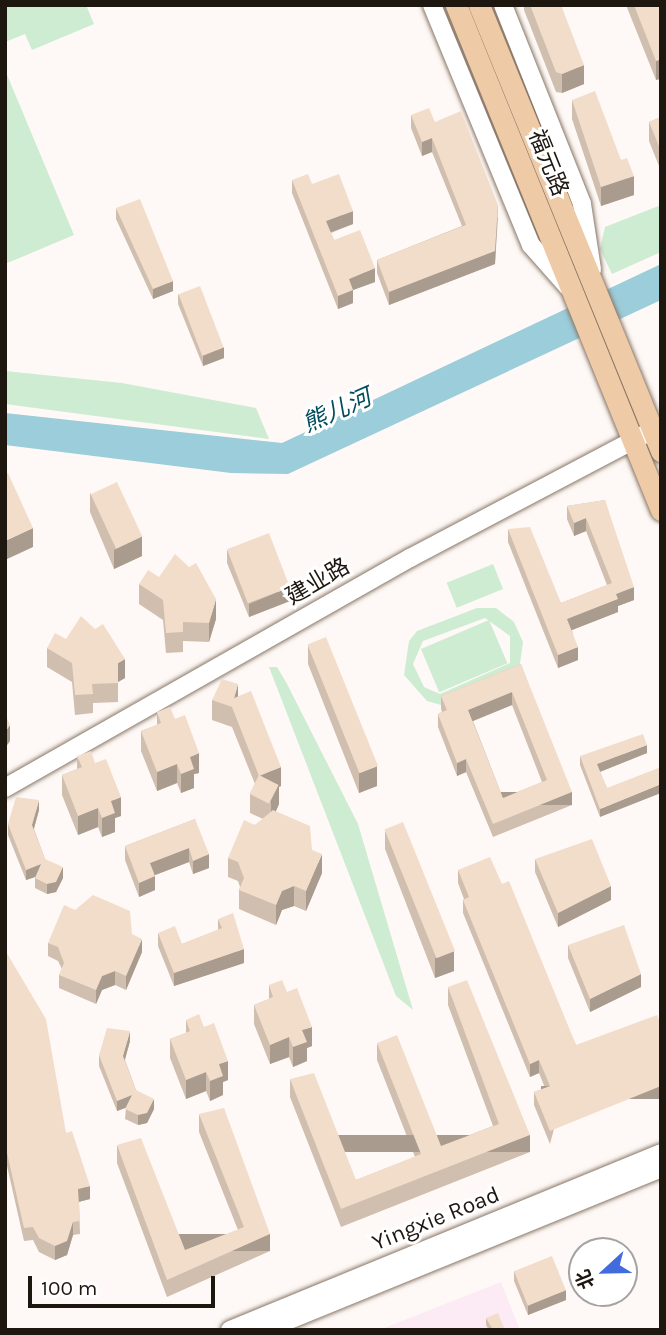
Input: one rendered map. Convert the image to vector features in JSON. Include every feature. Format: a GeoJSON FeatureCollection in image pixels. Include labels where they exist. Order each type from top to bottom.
{"type":"FeatureCollection","features":[{"type":"Feature","properties":{"kind":"main road","name":"福元路"},"geometry":{"type":"LineString","coordinates":[[456,5],[661,510]]}},
{"type":"Feature","properties":{"kind":"main road","name":"福元路"},"geometry":{"type":"LineString","coordinates":[[480,5],[612,331],[658,437]]}},
{"type":"Feature","properties":{"kind":"street"},"geometry":{"type":"LineString","coordinates":[[432,5],[531,246],[574,296]]}},
{"type":"Feature","properties":{"kind":"street"},"geometry":{"type":"LineString","coordinates":[[503,5],[582,204],[595,289]]}},
{"type":"Feature","properties":{"kind":"street","name":"建业路"},"geometry":{"type":"LineString","coordinates":[[5,788],[631,438],[658,437]]}},
{"type":"Feature","properties":{"kind":"street","name":"Yingxie Road"},"geometry":{"type":"LineString","coordinates":[[230,1330],[661,1153]]}},
{"type":"Feature","properties":{"kind":"street","name":"Yingxie Road"},"geometry":{"type":"LineString","coordinates":[[265,1330],[661,1168]]}},
{"type":"Feature","properties":{"kind":"shaded area"},"geometry":{"type":"Polygon","coordinates":[[[501,1282],[520,1330],[379,1330],[501,1282]]]}},
{"type":"Feature","properties":{"kind":"green space"},"geometry":{"type":"Polygon","coordinates":[[[5,5],[86,5],[94,24],[32,50],[25,34],[5,42],[5,5]]]}},
{"type":"Feature","properties":{"kind":"green space"},"geometry":{"type":"Polygon","coordinates":[[[5,70],[74,235],[5,264],[5,70]]]}},
{"type":"Feature","properties":{"kind":"green space"},"geometry":{"type":"Polygon","coordinates":[[[661,205],[661,252],[612,274],[600,249],[605,227],[661,205]]]}},
{"type":"Feature","properties":{"kind":"green space"},"geometry":{"type":"Polygon","coordinates":[[[5,371],[122,383],[256,408],[269,439],[5,404],[5,371]]]}},
{"type":"Feature","properties":{"kind":"green space"},"geometry":{"type":"Polygon","coordinates":[[[493,564],[503,589],[457,608],[447,583],[493,564]]]}},
{"type":"Feature","properties":{"kind":"green space"},"geometry":{"type":"Polygon","coordinates":[[[477,608],[496,608],[514,622],[523,642],[519,671],[441,705],[427,701],[404,675],[409,641],[417,631],[477,608]],[[485,618],[423,641],[413,664],[424,687],[440,694],[510,663],[510,636],[485,618]]]}},
{"type":"Feature","properties":{"kind":"green space"},"geometry":{"type":"Polygon","coordinates":[[[489,620],[507,663],[439,692],[421,649],[489,620]]]}},
{"type":"Feature","properties":{"kind":"green space"},"geometry":{"type":"Polygon","coordinates":[[[269,667],[277,667],[286,682],[358,824],[413,1010],[396,996],[269,667]]]}},
{"type":"Feature","properties":{"kind":"water"},"geometry":{"type":"Polygon","coordinates":[[[661,264],[661,300],[288,474],[231,473],[5,445],[5,413],[282,443],[661,264]]]}},
{"type":"Feature","properties":{"kind":"building"},"geometry":{"type":"Polygon","coordinates":[[[530,5],[561,5],[584,65],[562,74],[556,72],[530,5]]]}},
{"type":"Feature","properties":{"kind":"building"},"geometry":{"type":"Polygon","coordinates":[[[634,5],[661,5],[661,59],[656,61],[634,5]]]}},
{"type":"Feature","properties":{"kind":"building"},"geometry":{"type":"Polygon","coordinates":[[[595,91],[621,160],[627,158],[634,176],[601,187],[572,100],[595,91]]]}},
{"type":"Feature","properties":{"kind":"building"},"geometry":{"type":"Polygon","coordinates":[[[429,108],[435,122],[461,111],[498,205],[495,251],[389,292],[377,260],[466,225],[432,138],[422,142],[411,115],[429,108]]]}},
{"type":"Feature","properties":{"kind":"building"},"geometry":{"type":"Polygon","coordinates":[[[661,117],[661,151],[649,122],[661,117]]]}},
{"type":"Feature","properties":{"kind":"building"},"geometry":{"type":"Polygon","coordinates":[[[308,174],[312,184],[339,174],[353,211],[326,221],[334,240],[360,230],[375,268],[349,279],[353,290],[338,296],[292,180],[308,174]]]}},
{"type":"Feature","properties":{"kind":"building"},"geometry":{"type":"Polygon","coordinates":[[[140,199],[173,281],[153,289],[116,208],[140,199]]]}},
{"type":"Feature","properties":{"kind":"building"},"geometry":{"type":"Polygon","coordinates":[[[200,286],[224,348],[202,356],[179,294],[200,286]]]}},
{"type":"Feature","properties":{"kind":"building"},"geometry":{"type":"Polygon","coordinates":[[[8,473],[33,528],[5,541],[5,474],[8,473]]]}},
{"type":"Feature","properties":{"kind":"building"},"geometry":{"type":"Polygon","coordinates":[[[117,482],[142,536],[116,549],[91,494],[117,482]]]}},
{"type":"Feature","properties":{"kind":"building"},"geometry":{"type":"Polygon","coordinates":[[[605,500],[634,587],[616,594],[618,599],[567,619],[578,647],[558,655],[508,529],[530,527],[561,603],[612,583],[586,518],[574,523],[567,506],[605,500]]]}},
{"type":"Feature","properties":{"kind":"building"},"geometry":{"type":"Polygon","coordinates":[[[269,533],[290,587],[248,603],[227,549],[269,533]]]}},
{"type":"Feature","properties":{"kind":"building"},"geometry":{"type":"Polygon","coordinates":[[[175,554],[189,567],[196,563],[216,599],[209,623],[183,622],[183,632],[166,633],[163,600],[139,584],[148,570],[159,577],[175,554]]]}},
{"type":"Feature","properties":{"kind":"building"},"geometry":{"type":"Polygon","coordinates":[[[81,616],[95,629],[103,624],[125,659],[118,663],[118,683],[92,684],[93,694],[75,695],[72,663],[47,648],[55,633],[66,639],[81,616]]]}},
{"type":"Feature","properties":{"kind":"building"},"geometry":{"type":"Polygon","coordinates":[[[326,637],[378,766],[360,773],[307,644],[326,637]]]}},
{"type":"Feature","properties":{"kind":"building"},"geometry":{"type":"Polygon","coordinates":[[[521,664],[572,792],[493,824],[466,759],[457,763],[438,714],[447,710],[441,696],[521,664]],[[512,692],[468,710],[503,798],[547,780],[512,692]]]}},
{"type":"Feature","properties":{"kind":"building"},"geometry":{"type":"Polygon","coordinates":[[[222,679],[238,684],[234,698],[251,691],[281,767],[259,776],[232,707],[212,700],[222,679]]]}},
{"type":"Feature","properties":{"kind":"building"},"geometry":{"type":"Polygon","coordinates":[[[170,707],[175,719],[185,715],[199,753],[190,757],[194,769],[181,774],[177,764],[157,772],[141,731],[161,723],[157,712],[170,707]]]}},
{"type":"Feature","properties":{"kind":"building"},"geometry":{"type":"Polygon","coordinates":[[[5,714],[10,725],[5,732],[5,714]]]}},
{"type":"Feature","properties":{"kind":"building"},"geometry":{"type":"Polygon","coordinates":[[[643,734],[647,745],[597,764],[607,788],[661,767],[661,784],[600,809],[580,756],[643,734]]]}},
{"type":"Feature","properties":{"kind":"building"},"geometry":{"type":"Polygon","coordinates":[[[91,751],[95,763],[106,759],[121,797],[111,801],[115,813],[102,818],[98,808],[78,816],[62,775],[82,767],[77,756],[91,751]]]}},
{"type":"Feature","properties":{"kind":"building"},"geometry":{"type":"Polygon","coordinates":[[[259,775],[279,785],[269,804],[249,794],[259,775]]]}},
{"type":"Feature","properties":{"kind":"building"},"geometry":{"type":"Polygon","coordinates":[[[16,797],[39,800],[32,825],[45,859],[63,867],[56,882],[47,884],[35,878],[41,864],[26,870],[8,824],[16,797]]]}},
{"type":"Feature","properties":{"kind":"building"},"geometry":{"type":"Polygon","coordinates":[[[273,810],[310,826],[312,850],[322,854],[306,891],[294,886],[282,891],[276,905],[239,890],[244,878],[238,862],[228,858],[244,820],[255,825],[273,810]]]}},
{"type":"Feature","properties":{"kind":"building"},"geometry":{"type":"Polygon","coordinates":[[[195,819],[209,854],[193,861],[189,848],[150,863],[155,876],[139,883],[125,846],[195,819]]]}},
{"type":"Feature","properties":{"kind":"building"},"geometry":{"type":"Polygon","coordinates":[[[403,822],[455,951],[437,958],[384,829],[403,822]]]}},
{"type":"Feature","properties":{"kind":"building"},"geometry":{"type":"Polygon","coordinates":[[[592,839],[611,886],[558,913],[535,859],[592,839]]]}},
{"type":"Feature","properties":{"kind":"building"},"geometry":{"type":"Polygon","coordinates":[[[490,857],[502,884],[509,881],[576,1045],[657,1015],[661,1024],[661,1086],[550,1131],[534,1092],[550,1086],[539,1060],[530,1064],[463,900],[469,897],[458,870],[490,857]]]}},
{"type":"Feature","properties":{"kind":"building"},"geometry":{"type":"Polygon","coordinates":[[[93,895],[130,911],[132,934],[142,939],[126,976],[115,971],[102,976],[96,990],[59,975],[64,963],[58,947],[48,943],[64,905],[75,910],[93,895]]]}},
{"type":"Feature","properties":{"kind":"building"},"geometry":{"type":"Polygon","coordinates":[[[233,913],[244,949],[174,973],[158,933],[175,926],[182,944],[222,928],[218,919],[233,913]]]}},
{"type":"Feature","properties":{"kind":"building"},"geometry":{"type":"Polygon","coordinates":[[[624,925],[641,974],[590,999],[568,945],[624,925]]]}},
{"type":"Feature","properties":{"kind":"building"},"geometry":{"type":"Polygon","coordinates":[[[5,950],[46,1019],[66,1133],[72,1131],[90,1186],[78,1189],[80,1221],[73,1222],[67,1241],[55,1246],[39,1238],[33,1227],[24,1228],[5,1144],[5,950]]]}},
{"type":"Feature","properties":{"kind":"building"},"geometry":{"type":"Polygon","coordinates":[[[282,980],[287,992],[297,988],[312,1027],[302,1030],[307,1042],[293,1047],[289,1037],[270,1045],[254,1005],[273,997],[269,985],[282,980]]]}},
{"type":"Feature","properties":{"kind":"building"},"geometry":{"type":"Polygon","coordinates":[[[467,980],[530,1135],[341,1209],[290,1079],[314,1073],[356,1180],[421,1154],[377,1043],[397,1035],[441,1146],[499,1124],[448,987],[467,980]]]}},
{"type":"Feature","properties":{"kind":"building"},"geometry":{"type":"Polygon","coordinates":[[[199,1014],[204,1027],[214,1023],[228,1061],[219,1064],[223,1076],[210,1081],[206,1072],[186,1080],[170,1039],[190,1031],[186,1020],[199,1014]]]}},
{"type":"Feature","properties":{"kind":"building"},"geometry":{"type":"Polygon","coordinates":[[[107,1028],[130,1031],[123,1056],[136,1090],[154,1099],[147,1113],[138,1115],[125,1109],[132,1095],[117,1101],[99,1055],[107,1028]]]}},
{"type":"Feature","properties":{"kind":"building"},"geometry":{"type":"Polygon","coordinates":[[[224,1108],[270,1234],[167,1280],[117,1145],[141,1138],[185,1250],[244,1227],[199,1114],[224,1108]]]}},
{"type":"Feature","properties":{"kind":"building"},"geometry":{"type":"Polygon","coordinates":[[[552,1256],[566,1290],[528,1306],[514,1271],[552,1256]]]}},
{"type":"Feature","properties":{"kind":"building"},"geometry":{"type":"Polygon","coordinates":[[[498,1313],[505,1330],[493,1330],[486,1318],[498,1313]]]}},
{"type":"Feature","properties":{"kind":"water label","name":"熊儿河"},"geometry":{"type":"Point","coordinates":[337,411]}}]}
